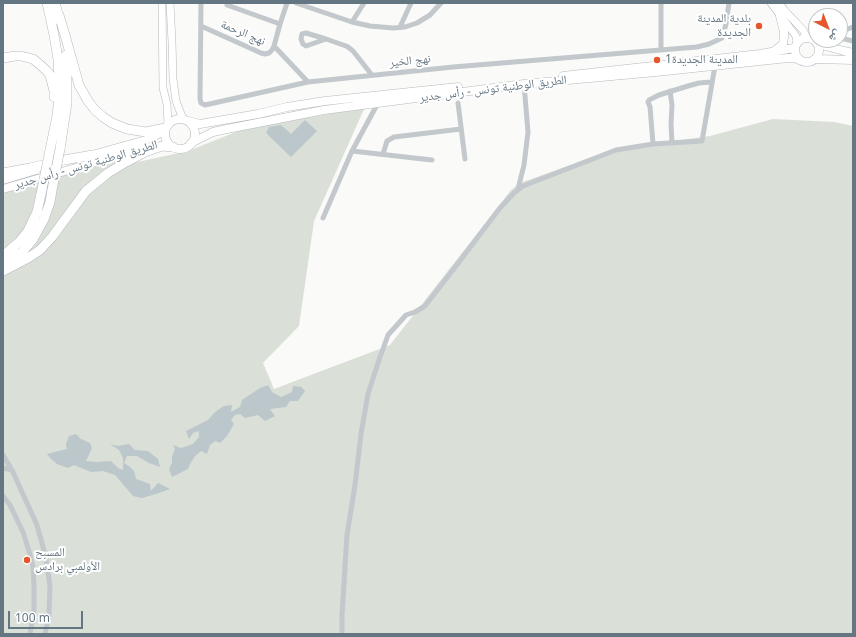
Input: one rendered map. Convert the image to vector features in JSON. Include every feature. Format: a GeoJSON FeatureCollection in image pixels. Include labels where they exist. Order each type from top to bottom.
{"type":"FeatureCollection","features":[{"type":"Feature","properties":{"kind":"highway"},"geometry":{"type":"LineString","coordinates":[[3,256],[19,242],[28,231],[37,212],[58,109],[58,59],[47,3]]}},
{"type":"Feature","properties":{"kind":"highway"},"geometry":{"type":"LineString","coordinates":[[55,3],[79,85],[95,110],[112,123],[127,129],[146,132],[166,128]]}},
{"type":"Feature","properties":{"kind":"highway"},"geometry":{"type":"LineString","coordinates":[[3,266],[23,251],[33,239],[44,219],[50,202],[60,149],[68,84],[66,52],[59,15]]}},
{"type":"Feature","properties":{"kind":"highway"},"geometry":{"type":"LineString","coordinates":[[3,58],[15,56],[33,59],[50,75],[54,91],[53,132]]}},
{"type":"Feature","properties":{"kind":"highway"},"geometry":{"type":"LineString","coordinates":[[3,271],[40,250],[52,237],[93,184],[108,173],[145,152],[162,146],[171,146]]}},
{"type":"Feature","properties":{"kind":"highway"},"geometry":{"type":"LineString","coordinates":[[3,173],[93,155]]}},
{"type":"Feature","properties":{"kind":"highway"},"geometry":{"type":"LineString","coordinates":[[3,251],[13,243],[26,227],[41,194]]}},
{"type":"Feature","properties":{"kind":"main road"},"geometry":{"type":"LineString","coordinates":[[773,53],[782,44],[784,37],[780,16]]}},
{"type":"Feature","properties":{"kind":"main road"},"geometry":{"type":"LineString","coordinates":[[807,38],[800,40],[796,46],[794,53],[799,60],[806,63],[816,59],[853,60]]}},
{"type":"Feature","properties":{"kind":"main road","name":"الطريق الوطنية تونس - رأس جدير"},"geometry":{"type":"LineString","coordinates":[[185,120],[200,124],[325,101],[773,53],[796,46]]}},
{"type":"Feature","properties":{"kind":"main road"},"geometry":{"type":"LineString","coordinates":[[816,59],[819,52],[819,48]]}},
{"type":"Feature","properties":{"kind":"main road"},"geometry":{"type":"LineString","coordinates":[[835,48],[853,53]]}},
{"type":"Feature","properties":{"kind":"main road","name":"الطريق الوطنية تونس - رأس جدير"},"geometry":{"type":"LineString","coordinates":[[191,143],[213,132],[324,110],[524,84],[788,58],[795,58],[799,60]]}},
{"type":"Feature","properties":{"kind":"main road"},"geometry":{"type":"LineString","coordinates":[[176,119],[185,120],[192,126],[195,133],[193,140],[189,145],[183,148],[171,146],[165,138],[166,128],[176,119]]}},
{"type":"Feature","properties":{"kind":"main road","name":"الطريق الوطنية تونس - رأس جدير"},"geometry":{"type":"LineString","coordinates":[[3,180],[146,140],[166,128]]}},
{"type":"Feature","properties":{"kind":"main road","name":"الطريق الوطنية تونس - رأس جدير"},"geometry":{"type":"LineString","coordinates":[[3,189],[161,144],[171,146]]}},
{"type":"Feature","properties":{"kind":"street"},"geometry":{"type":"LineString","coordinates":[[162,3],[163,88],[168,112],[166,128]]}},
{"type":"Feature","properties":{"kind":"street"},"geometry":{"type":"LineString","coordinates":[[170,3],[173,79],[176,101],[185,120]]}},
{"type":"Feature","properties":{"kind":"street","name":"نهج الخير"},"geometry":{"type":"LineString","coordinates":[[201,3],[200,99],[201,103],[205,105],[308,82],[372,75],[697,47],[709,44],[722,38],[729,3]]}},
{"type":"Feature","properties":{"kind":"street"},"geometry":{"type":"LineString","coordinates":[[287,3],[274,46],[308,82]]}},
{"type":"Feature","properties":{"kind":"street"},"geometry":{"type":"LineString","coordinates":[[296,3],[352,22],[392,28],[412,25],[424,19],[441,3]]}},
{"type":"Feature","properties":{"kind":"street"},"geometry":{"type":"LineString","coordinates":[[352,22],[364,3]]}},
{"type":"Feature","properties":{"kind":"street"},"geometry":{"type":"LineString","coordinates":[[400,27],[411,3]]}},
{"type":"Feature","properties":{"kind":"street"},"geometry":{"type":"LineString","coordinates":[[661,3],[661,49]]}},
{"type":"Feature","properties":{"kind":"street"},"geometry":{"type":"LineString","coordinates":[[771,3],[796,36],[796,46]]}},
{"type":"Feature","properties":{"kind":"street"},"geometry":{"type":"LineString","coordinates":[[779,3],[804,30],[807,38]]}},
{"type":"Feature","properties":{"kind":"street"},"geometry":{"type":"LineString","coordinates":[[226,5],[280,24]]}},
{"type":"Feature","properties":{"kind":"street","name":"نهج الرحمة"},"geometry":{"type":"LineString","coordinates":[[201,26],[261,53],[269,53],[274,46]]}},
{"type":"Feature","properties":{"kind":"street"},"geometry":{"type":"LineString","coordinates":[[326,39],[350,48],[372,75]]}},
{"type":"Feature","properties":{"kind":"street"},"geometry":{"type":"LineString","coordinates":[[342,634],[347,535],[361,434],[368,394],[388,335],[406,315],[425,306],[500,208],[518,189],[526,184],[616,150],[653,144],[702,141],[711,82],[715,66]]}},
{"type":"Feature","properties":{"kind":"street"},"geometry":{"type":"LineString","coordinates":[[653,144],[648,101],[670,91],[699,83],[711,82]]}},
{"type":"Feature","properties":{"kind":"street"},"geometry":{"type":"LineString","coordinates":[[518,189],[524,164],[528,132],[524,84]]}},
{"type":"Feature","properties":{"kind":"street"},"geometry":{"type":"LineString","coordinates":[[670,91],[672,105],[672,143]]}},
{"type":"Feature","properties":{"kind":"street"},"geometry":{"type":"LineString","coordinates":[[323,218],[352,151],[378,103]]}},
{"type":"Feature","properties":{"kind":"street"},"geometry":{"type":"LineString","coordinates":[[458,103],[465,159]]}},
{"type":"Feature","properties":{"kind":"street"},"geometry":{"type":"LineString","coordinates":[[383,154],[388,141],[396,136],[461,129]]}},
{"type":"Feature","properties":{"kind":"street"},"geometry":{"type":"LineString","coordinates":[[352,151],[432,160]]}},
{"type":"Feature","properties":{"kind":"street"},"geometry":{"type":"LineString","coordinates":[[3,455],[12,470],[37,525],[46,558],[50,586],[49,615],[45,634]]}},
{"type":"Feature","properties":{"kind":"street"},"geometry":{"type":"LineString","coordinates":[[3,468],[12,470]]}},
{"type":"Feature","properties":{"kind":"street"},"geometry":{"type":"LineString","coordinates":[[3,496],[10,505],[23,532],[33,567],[34,610],[30,634]]}},
{"type":"Feature","properties":{"kind":"shaded area"},"geometry":{"type":"Polygon","coordinates":[[[365,107],[314,221],[299,326],[263,363],[274,389],[390,345],[511,190],[520,183],[615,149],[710,136],[773,119],[834,122],[853,126],[853,634],[3,634],[3,191],[131,155],[133,163],[188,151],[246,128],[365,107]]]}},
{"type":"Feature","properties":{"kind":"shaded area"},"geometry":{"type":"Polygon","coordinates":[[[305,120],[317,131],[291,157],[266,133],[269,127],[281,125],[291,134],[305,120]]]}},
{"type":"Feature","properties":{"kind":"shaded area"},"geometry":{"type":"Polygon","coordinates":[[[268,385],[272,392],[281,397],[292,392],[293,386],[301,387],[305,391],[298,401],[290,401],[286,407],[270,409],[275,416],[265,421],[258,415],[245,418],[240,414],[235,415],[231,420],[234,424],[227,436],[220,443],[215,441],[210,445],[207,454],[201,451],[195,456],[188,469],[172,477],[169,469],[175,449],[173,445],[181,448],[193,444],[199,437],[199,431],[193,433],[189,439],[186,431],[208,420],[215,412],[224,406],[232,405],[231,412],[240,407],[242,400],[260,388],[268,385]]]}},
{"type":"Feature","properties":{"kind":"shaded area"},"geometry":{"type":"Polygon","coordinates":[[[76,434],[81,439],[90,443],[92,448],[86,461],[111,461],[118,468],[123,470],[123,458],[119,450],[110,444],[118,446],[129,444],[135,450],[148,451],[158,459],[160,467],[137,456],[127,456],[124,463],[134,471],[136,479],[150,484],[151,491],[158,483],[170,489],[142,498],[133,496],[115,475],[103,471],[91,472],[74,465],[68,468],[57,464],[47,454],[67,449],[66,444],[69,436],[76,434]]]}},
{"type":"Feature","properties":{"kind":"place","name":"بلدية المدينة الجديدة"},"geometry":{"type":"Point","coordinates":[759,26]}},
{"type":"Feature","properties":{"kind":"place","name":"المدينة الجديدة1"},"geometry":{"type":"Point","coordinates":[657,60]}},
{"type":"Feature","properties":{"kind":"place","name":"المسبح الأولمبي برادس"},"geometry":{"type":"Point","coordinates":[27,560]}}]}
